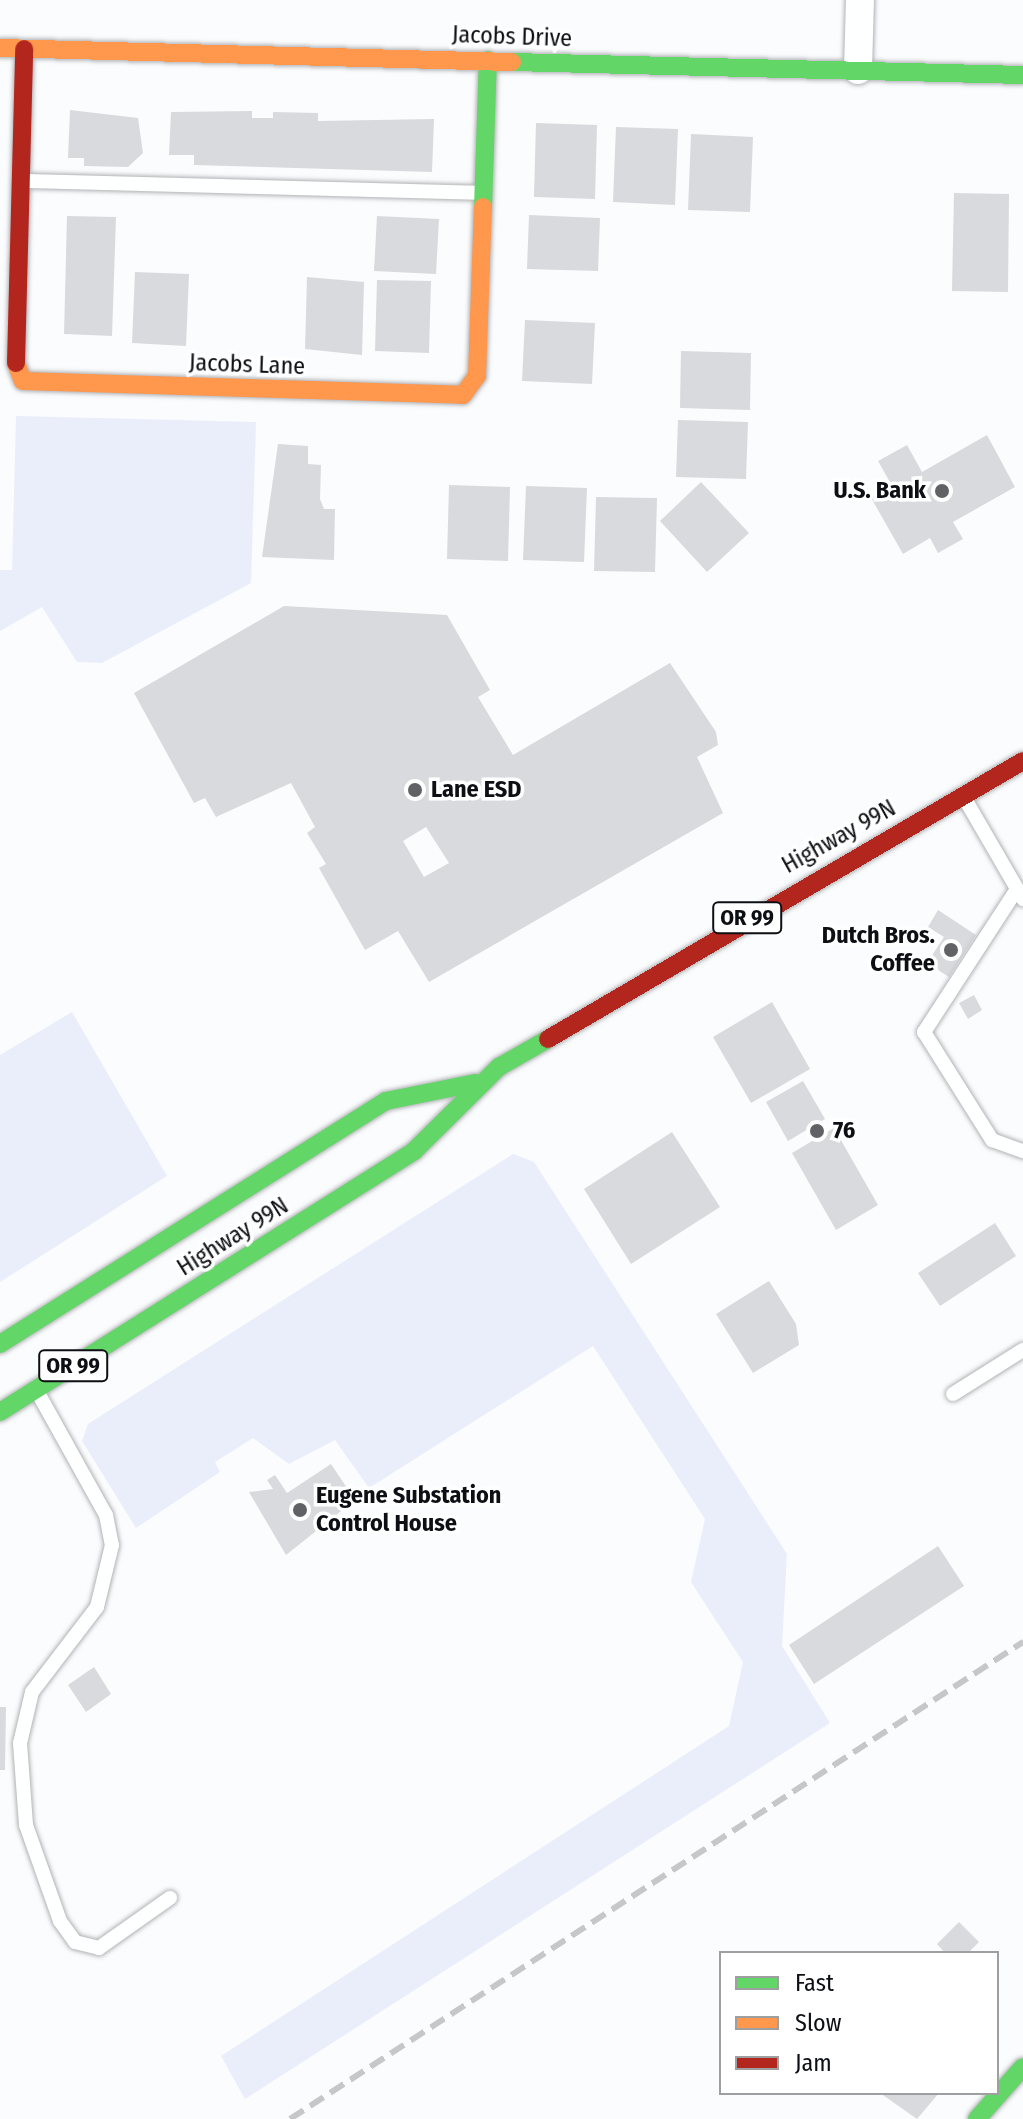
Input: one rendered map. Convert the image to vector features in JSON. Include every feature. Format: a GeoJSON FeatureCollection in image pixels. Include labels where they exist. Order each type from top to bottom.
{"type":"FeatureCollection","features":[{"type":"Feature","properties":{"kind":"street"},"geometry":{"type":"LineString","coordinates":[[858,70],[860,0]]}},
{"type":"Feature","properties":{"kind":"street","name":"Jacobs Drive"},"geometry":{"type":"LineString","coordinates":[[0,48],[1023,75]]}},
{"type":"Feature","properties":{"kind":"street","name":"Jacobs Lane"},"geometry":{"type":"LineString","coordinates":[[24,49],[16,366],[23,381],[411,395],[463,395],[474,385],[488,60]]}},
{"type":"Feature","properties":{"kind":"street","name":"Highway 99N"},"geometry":{"type":"LineString","coordinates":[[0,1412],[414,1151],[475,1083],[1023,761]]}},
{"type":"Feature","properties":{"kind":"street","name":"Highway 99N"},"geometry":{"type":"LineString","coordinates":[[0,1344],[386,1101],[475,1083]]}},
{"type":"Feature","properties":{"kind":"street"},"geometry":{"type":"LineString","coordinates":[[999,2094],[1023,2067]]}},
{"type":"Feature","properties":{"kind":"street"},"geometry":{"type":"LineString","coordinates":[[977,2119],[998,2095]]}},
{"type":"Feature","properties":{"kind":"lane"},"geometry":{"type":"LineString","coordinates":[[20,181],[484,193]]}},
{"type":"Feature","properties":{"kind":"lane"},"geometry":{"type":"LineString","coordinates":[[963,795],[1020,894],[924,1032],[992,1140],[1023,1151]]}},
{"type":"Feature","properties":{"kind":"lane"},"geometry":{"type":"LineString","coordinates":[[953,1394],[1023,1350]]}},
{"type":"Feature","properties":{"kind":"lane"},"geometry":{"type":"LineString","coordinates":[[36,1389],[106,1515],[112,1545],[97,1607],[32,1692],[20,1743],[26,1825],[60,1921],[75,1942],[99,1948],[170,1898]]}},
{"type":"Feature","properties":{"kind":"shaded area"},"geometry":{"type":"Polygon","coordinates":[[[16,416],[256,422],[251,583],[102,663],[77,662],[42,607],[0,631],[0,570],[12,570],[16,416]]]}},
{"type":"Feature","properties":{"kind":"shaded area"},"geometry":{"type":"Polygon","coordinates":[[[72,1012],[167,1176],[0,1282],[0,1055],[72,1012]]]}},
{"type":"Feature","properties":{"kind":"shaded area"},"geometry":{"type":"Polygon","coordinates":[[[513,1154],[534,1162],[787,1554],[782,1646],[830,1723],[245,2099],[221,2056],[729,1726],[743,1662],[691,1582],[705,1519],[593,1346],[369,1488],[335,1440],[289,1464],[253,1438],[215,1462],[220,1472],[136,1528],[82,1441],[88,1424],[513,1154]]]}},
{"type":"Feature","properties":{"kind":"building"},"geometry":{"type":"Polygon","coordinates":[[[70,110],[138,118],[143,153],[128,167],[84,166],[84,158],[68,158],[70,110]]]}},
{"type":"Feature","properties":{"kind":"building"},"geometry":{"type":"Polygon","coordinates":[[[252,111],[252,118],[273,118],[273,112],[318,113],[318,121],[434,119],[432,172],[194,165],[194,155],[169,155],[171,112],[252,111]]]}},
{"type":"Feature","properties":{"kind":"building"},"geometry":{"type":"Polygon","coordinates":[[[536,123],[597,125],[595,199],[534,197],[536,123]]]}},
{"type":"Feature","properties":{"kind":"building"},"geometry":{"type":"Polygon","coordinates":[[[616,127],[678,129],[675,205],[613,202],[616,127]]]}},
{"type":"Feature","properties":{"kind":"building"},"geometry":{"type":"Polygon","coordinates":[[[691,134],[753,137],[750,212],[688,210],[691,134]]]}},
{"type":"Feature","properties":{"kind":"building"},"geometry":{"type":"Polygon","coordinates":[[[954,193],[1009,194],[1008,292],[952,291],[954,193]]]}},
{"type":"Feature","properties":{"kind":"building"},"geometry":{"type":"Polygon","coordinates":[[[529,215],[600,218],[598,271],[527,269],[529,215]]]}},
{"type":"Feature","properties":{"kind":"building"},"geometry":{"type":"Polygon","coordinates":[[[67,216],[116,217],[112,336],[64,334],[67,216]]]}},
{"type":"Feature","properties":{"kind":"building"},"geometry":{"type":"Polygon","coordinates":[[[377,216],[439,219],[436,274],[374,271],[377,216]]]}},
{"type":"Feature","properties":{"kind":"building"},"geometry":{"type":"Polygon","coordinates":[[[135,272],[189,274],[186,346],[132,343],[135,272]]]}},
{"type":"Feature","properties":{"kind":"building"},"geometry":{"type":"Polygon","coordinates":[[[307,277],[364,282],[362,355],[305,349],[307,277]]]}},
{"type":"Feature","properties":{"kind":"building"},"geometry":{"type":"Polygon","coordinates":[[[377,280],[431,281],[429,353],[375,351],[377,280]]]}},
{"type":"Feature","properties":{"kind":"building"},"geometry":{"type":"Polygon","coordinates":[[[525,320],[595,323],[592,384],[522,381],[525,320]]]}},
{"type":"Feature","properties":{"kind":"building"},"geometry":{"type":"Polygon","coordinates":[[[681,351],[751,353],[750,410],[680,408],[681,351]]]}},
{"type":"Feature","properties":{"kind":"building"},"geometry":{"type":"Polygon","coordinates":[[[678,420],[748,422],[746,479],[676,477],[678,420]]]}},
{"type":"Feature","properties":{"kind":"building","name":"U.S. Bank"},"geometry":{"type":"Polygon","coordinates":[[[987,435],[1015,487],[953,522],[963,539],[938,553],[930,538],[903,554],[870,496],[891,484],[878,461],[907,445],[922,472],[987,435]]]}},
{"type":"Feature","properties":{"kind":"building"},"geometry":{"type":"Polygon","coordinates":[[[278,444],[308,446],[308,464],[321,465],[320,499],[324,509],[335,509],[334,560],[262,557],[278,444]]]}},
{"type":"Feature","properties":{"kind":"building"},"geometry":{"type":"Polygon","coordinates":[[[701,482],[749,533],[707,572],[660,521],[701,482]]]}},
{"type":"Feature","properties":{"kind":"building"},"geometry":{"type":"Polygon","coordinates":[[[449,485],[510,487],[508,561],[447,559],[449,485]]]}},
{"type":"Feature","properties":{"kind":"building"},"geometry":{"type":"Polygon","coordinates":[[[526,486],[587,488],[584,562],[523,560],[526,486]]]}},
{"type":"Feature","properties":{"kind":"building"},"geometry":{"type":"Polygon","coordinates":[[[596,497],[657,498],[655,572],[594,571],[596,497]]]}},
{"type":"Feature","properties":{"kind":"building"},"geometry":{"type":"Polygon","coordinates":[[[284,606],[447,615],[490,690],[478,697],[513,755],[670,663],[716,732],[718,745],[697,757],[723,813],[429,982],[398,931],[365,950],[319,868],[326,864],[307,833],[315,827],[291,783],[216,817],[205,798],[194,803],[134,693],[284,606]],[[426,827],[403,841],[424,877],[449,863],[426,827]]]}},
{"type":"Feature","properties":{"kind":"building","name":"Dutch Bros. Coffee"},"geometry":{"type":"Polygon","coordinates":[[[938,910],[976,935],[949,977],[927,963],[944,937],[928,927],[938,910]]]}},
{"type":"Feature","properties":{"kind":"building"},"geometry":{"type":"Polygon","coordinates":[[[974,995],[982,1010],[968,1019],[959,1003],[974,995]]]}},
{"type":"Feature","properties":{"kind":"building"},"geometry":{"type":"Polygon","coordinates":[[[772,1002],[810,1069],[751,1103],[713,1037],[772,1002]]]}},
{"type":"Feature","properties":{"kind":"building"},"geometry":{"type":"Polygon","coordinates":[[[803,1081],[825,1119],[788,1141],[766,1102],[803,1081]]]}},
{"type":"Feature","properties":{"kind":"building"},"geometry":{"type":"Polygon","coordinates":[[[834,1128],[878,1205],[836,1230],[792,1153],[834,1128]]]}},
{"type":"Feature","properties":{"kind":"building"},"geometry":{"type":"Polygon","coordinates":[[[672,1132],[720,1207],[631,1264],[584,1189],[672,1132]]]}},
{"type":"Feature","properties":{"kind":"building"},"geometry":{"type":"Polygon","coordinates":[[[995,1223],[1016,1256],[940,1306],[918,1273],[995,1223]]]}},
{"type":"Feature","properties":{"kind":"building"},"geometry":{"type":"Polygon","coordinates":[[[769,1281],[796,1324],[799,1345],[753,1373],[716,1314],[769,1281]]]}},
{"type":"Feature","properties":{"kind":"building","name":"Eugene Substation Control House"},"geometry":{"type":"Polygon","coordinates":[[[331,1464],[355,1500],[286,1555],[249,1492],[273,1489],[267,1480],[275,1475],[287,1493],[331,1464]]]}},
{"type":"Feature","properties":{"kind":"building"},"geometry":{"type":"Polygon","coordinates":[[[938,1546],[964,1586],[814,1684],[789,1645],[938,1546]]]}},
{"type":"Feature","properties":{"kind":"building"},"geometry":{"type":"Polygon","coordinates":[[[94,1667],[111,1694],[86,1712],[68,1685],[94,1667]]]}},
{"type":"Feature","properties":{"kind":"building"},"geometry":{"type":"Polygon","coordinates":[[[0,1707],[6,1707],[5,1770],[0,1770],[0,1707]]]}},
{"type":"Feature","properties":{"kind":"building"},"geometry":{"type":"Polygon","coordinates":[[[959,1922],[979,1942],[970,1951],[943,1951],[937,1944],[959,1922]]]}},
{"type":"Feature","properties":{"kind":"building"},"geometry":{"type":"Polygon","coordinates":[[[883,2095],[937,2095],[917,2119],[883,2095]]]}},
{"type":"Feature","properties":{"kind":"railway"},"geometry":{"type":"LineString","coordinates":[[290,2119],[1023,1642]]}},
{"type":"Feature","properties":{"kind":"traffic: fast"},"geometry":{"type":"LineString","coordinates":[[483,207],[488,60]]}},
{"type":"Feature","properties":{"kind":"traffic: fast"},"geometry":{"type":"LineString","coordinates":[[512,62],[1023,75]]}},
{"type":"Feature","properties":{"kind":"traffic: fast"},"geometry":{"type":"LineString","coordinates":[[0,1412],[414,1151],[499,1067],[548,1039]]}},
{"type":"Feature","properties":{"kind":"traffic: fast"},"geometry":{"type":"LineString","coordinates":[[0,1344],[386,1101],[475,1083]]}},
{"type":"Feature","properties":{"kind":"traffic: fast"},"geometry":{"type":"LineString","coordinates":[[999,2094],[1023,2067]]}},
{"type":"Feature","properties":{"kind":"traffic: fast"},"geometry":{"type":"LineString","coordinates":[[977,2119],[998,2095]]}},
{"type":"Feature","properties":{"kind":"traffic: slow"},"geometry":{"type":"LineString","coordinates":[[0,48],[512,62]]}},
{"type":"Feature","properties":{"kind":"traffic: slow"},"geometry":{"type":"LineString","coordinates":[[16,363],[23,381],[463,395],[477,376],[483,207]]}},
{"type":"Feature","properties":{"kind":"traffic: jam"},"geometry":{"type":"LineString","coordinates":[[16,363],[24,49]]}},
{"type":"Feature","properties":{"kind":"traffic: jam"},"geometry":{"type":"LineString","coordinates":[[548,1039],[1023,761]]}},
{"type":"Feature","properties":{"kind":"place","name":"U.S. Bank"},"geometry":{"type":"Point","coordinates":[942,491]}},
{"type":"Feature","properties":{"kind":"place","name":"Lane ESD"},"geometry":{"type":"Point","coordinates":[415,790]}},
{"type":"Feature","properties":{"kind":"place","name":"Dutch Bros. Coffee"},"geometry":{"type":"Point","coordinates":[951,950]}},
{"type":"Feature","properties":{"kind":"place","name":"76"},"geometry":{"type":"Point","coordinates":[817,1131]}},
{"type":"Feature","properties":{"kind":"place","name":"Eugene Substation Control House"},"geometry":{"type":"Point","coordinates":[300,1510]}}]}
